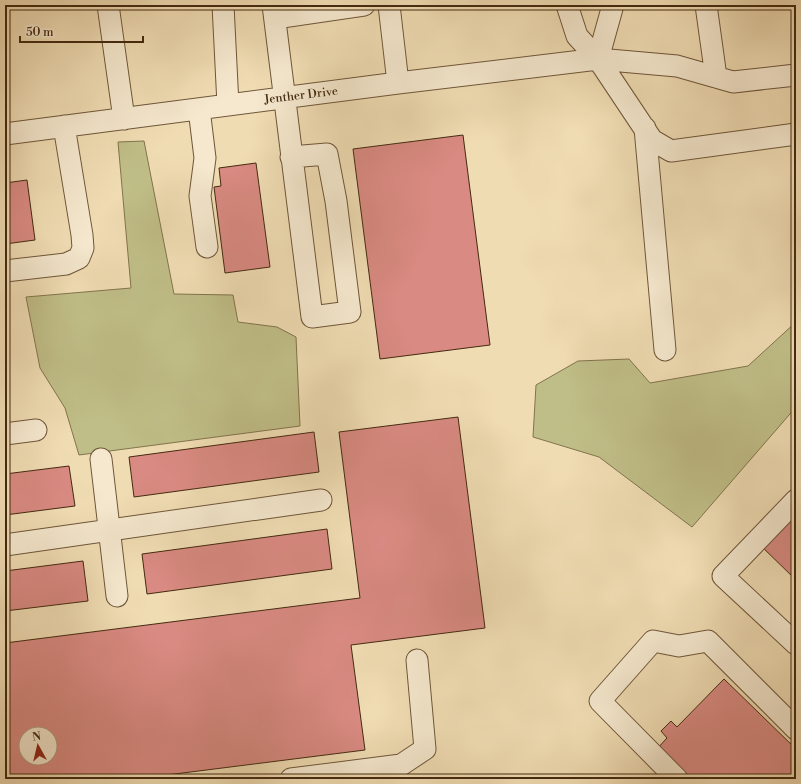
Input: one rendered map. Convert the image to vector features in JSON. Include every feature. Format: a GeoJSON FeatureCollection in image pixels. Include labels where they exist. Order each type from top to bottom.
{"type":"FeatureCollection","features":[{"type":"Feature","properties":{"kind":"street"},"geometry":{"type":"LineString","coordinates":[[108,5],[124,119]]}},
{"type":"Feature","properties":{"kind":"street"},"geometry":{"type":"LineString","coordinates":[[223,5],[228,105]]}},
{"type":"Feature","properties":{"kind":"street"},"geometry":{"type":"LineString","coordinates":[[291,157],[327,154],[336,201],[350,312],[312,317],[291,157],[274,11],[364,5]]}},
{"type":"Feature","properties":{"kind":"street"},"geometry":{"type":"LineString","coordinates":[[389,5],[398,82]]}},
{"type":"Feature","properties":{"kind":"street"},"geometry":{"type":"LineString","coordinates":[[567,5],[577,36],[598,59],[652,140],[671,151],[796,134]]}},
{"type":"Feature","properties":{"kind":"street"},"geometry":{"type":"LineString","coordinates":[[598,59],[613,5]]}},
{"type":"Feature","properties":{"kind":"street"},"geometry":{"type":"LineString","coordinates":[[706,5],[716,77]]}},
{"type":"Feature","properties":{"kind":"street","name":"Jenther Drive"},"geometry":{"type":"LineString","coordinates":[[5,134],[398,82],[598,59],[677,66],[733,82],[796,75]]}},
{"type":"Feature","properties":{"kind":"street"},"geometry":{"type":"LineString","coordinates":[[199,108],[204,158],[200,196],[207,247]]}},
{"type":"Feature","properties":{"kind":"street"},"geometry":{"type":"LineString","coordinates":[[5,272],[66,264],[79,258],[83,248],[82,235],[64,126]]}},
{"type":"Feature","properties":{"kind":"street"},"geometry":{"type":"LineString","coordinates":[[645,128],[665,350]]}},
{"type":"Feature","properties":{"kind":"street"},"geometry":{"type":"LineString","coordinates":[[5,434],[36,430]]}},
{"type":"Feature","properties":{"kind":"street"},"geometry":{"type":"LineString","coordinates":[[101,459],[117,596]]}},
{"type":"Feature","properties":{"kind":"street"},"geometry":{"type":"LineString","coordinates":[[5,545],[321,500]]}},
{"type":"Feature","properties":{"kind":"street"},"geometry":{"type":"LineString","coordinates":[[796,500],[723,576],[796,644]]}},
{"type":"Feature","properties":{"kind":"street"},"geometry":{"type":"LineString","coordinates":[[677,779],[600,701],[653,641],[680,646],[708,641],[796,729]]}},
{"type":"Feature","properties":{"kind":"street"},"geometry":{"type":"LineString","coordinates":[[291,779],[402,765],[426,750],[418,660]]}},
{"type":"Feature","properties":{"kind":"shaded area"},"geometry":{"type":"Polygon","coordinates":[[[144,141],[174,294],[233,295],[238,322],[277,327],[296,337],[300,426],[79,455],[65,408],[40,368],[26,297],[131,288],[118,142],[144,141]]]}},
{"type":"Feature","properties":{"kind":"shaded area"},"geometry":{"type":"Polygon","coordinates":[[[796,322],[796,407],[692,527],[599,457],[533,437],[536,385],[578,361],[629,359],[650,383],[748,366],[796,322]]]}},
{"type":"Feature","properties":{"kind":"building"},"geometry":{"type":"Polygon","coordinates":[[[463,135],[490,345],[380,359],[353,149],[463,135]]]}},
{"type":"Feature","properties":{"kind":"building"},"geometry":{"type":"Polygon","coordinates":[[[256,163],[270,267],[225,273],[214,187],[221,186],[219,168],[256,163]]]}},
{"type":"Feature","properties":{"kind":"building"},"geometry":{"type":"Polygon","coordinates":[[[27,180],[35,240],[5,244],[5,183],[27,180]]]}},
{"type":"Feature","properties":{"kind":"building"},"geometry":{"type":"Polygon","coordinates":[[[458,417],[485,628],[351,645],[365,750],[135,779],[5,779],[5,643],[360,598],[339,432],[458,417]]]}},
{"type":"Feature","properties":{"kind":"building"},"geometry":{"type":"Polygon","coordinates":[[[314,432],[319,472],[134,497],[129,457],[314,432]]]}},
{"type":"Feature","properties":{"kind":"building"},"geometry":{"type":"Polygon","coordinates":[[[69,466],[75,506],[5,515],[5,474],[69,466]]]}},
{"type":"Feature","properties":{"kind":"building"},"geometry":{"type":"Polygon","coordinates":[[[796,504],[796,580],[758,543],[796,504]]]}},
{"type":"Feature","properties":{"kind":"building"},"geometry":{"type":"Polygon","coordinates":[[[327,529],[332,569],[147,594],[142,554],[327,529]]]}},
{"type":"Feature","properties":{"kind":"building"},"geometry":{"type":"Polygon","coordinates":[[[83,561],[88,601],[5,611],[5,571],[83,561]]]}},
{"type":"Feature","properties":{"kind":"building"},"geometry":{"type":"Polygon","coordinates":[[[724,679],[796,749],[796,779],[684,779],[655,751],[667,738],[661,731],[671,721],[677,727],[724,679]]]}}]}
